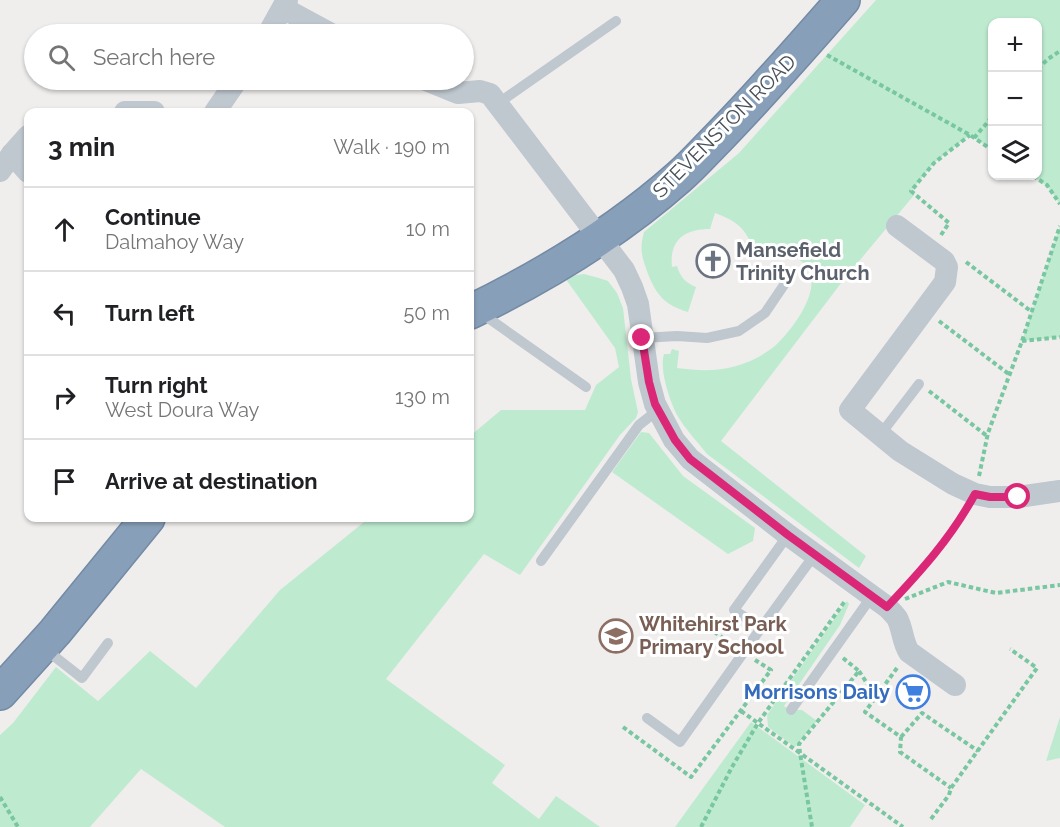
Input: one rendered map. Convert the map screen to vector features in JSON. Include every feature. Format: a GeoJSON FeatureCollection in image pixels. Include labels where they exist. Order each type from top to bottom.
{"type":"FeatureCollection","features":[{"type":"Feature","properties":{"kind":"highway","name":"STEVENSTON ROAD"},"geometry":{"type":"LineString","coordinates":[[474,310],[560,264],[634,214],[681,176],[740,115],[843,0]]}},
{"type":"Feature","properties":{"kind":"highway"},"geometry":{"type":"LineString","coordinates":[[0,693],[66,619],[145,522]]}},
{"type":"Feature","properties":{"kind":"street"},"geometry":{"type":"LineString","coordinates":[[274,24],[285,4],[316,24]]}},
{"type":"Feature","properties":{"kind":"street"},"geometry":{"type":"LineString","coordinates":[[217,108],[230,90]]}},
{"type":"Feature","properties":{"kind":"street"},"geometry":{"type":"LineString","coordinates":[[451,90],[458,93],[480,91],[490,94],[624,270],[638,304],[649,382],[658,410],[675,440],[690,459],[896,616],[909,652],[955,685]]}},
{"type":"Feature","properties":{"kind":"street"},"geometry":{"type":"LineString","coordinates":[[24,141],[6,162],[24,170]]}},
{"type":"Feature","properties":{"kind":"street"},"geometry":{"type":"LineString","coordinates":[[897,226],[944,261],[947,275],[945,282],[925,310],[850,410],[900,452],[953,484],[975,494],[990,497],[1018,497],[1060,492]]}},
{"type":"Feature","properties":{"kind":"lane"},"geometry":{"type":"LineString","coordinates":[[497,104],[616,21]]}},
{"type":"Feature","properties":{"kind":"lane"},"geometry":{"type":"LineString","coordinates":[[642,338],[677,336],[707,338],[739,331],[765,313],[786,282]]}},
{"type":"Feature","properties":{"kind":"lane"},"geometry":{"type":"LineString","coordinates":[[474,312],[586,387]]}},
{"type":"Feature","properties":{"kind":"lane"},"geometry":{"type":"LineString","coordinates":[[880,435],[919,384]]}},
{"type":"Feature","properties":{"kind":"lane"},"geometry":{"type":"LineString","coordinates":[[541,561],[639,425],[658,410]]}},
{"type":"Feature","properties":{"kind":"lane"},"geometry":{"type":"LineString","coordinates":[[761,628],[734,610],[788,535]]}},
{"type":"Feature","properties":{"kind":"lane"},"geometry":{"type":"LineString","coordinates":[[647,718],[680,742],[815,554]]}},
{"type":"Feature","properties":{"kind":"lane"},"geometry":{"type":"LineString","coordinates":[[791,710],[872,596]]}},
{"type":"Feature","properties":{"kind":"lane"},"geometry":{"type":"LineString","coordinates":[[42,647],[82,678],[108,643]]}},
{"type":"Feature","properties":{"kind":"path"},"geometry":{"type":"LineString","coordinates":[[821,51],[988,147]]}},
{"type":"Feature","properties":{"kind":"path"},"geometry":{"type":"LineString","coordinates":[[1042,65],[1060,51]]}},
{"type":"Feature","properties":{"kind":"path"},"geometry":{"type":"LineString","coordinates":[[930,250],[949,223],[911,191],[934,164],[988,122]]}},
{"type":"Feature","properties":{"kind":"path"},"geometry":{"type":"LineString","coordinates":[[1039,180],[1047,185],[1060,204]]}},
{"type":"Feature","properties":{"kind":"path"},"geometry":{"type":"LineString","coordinates":[[701,827],[758,723],[872,596],[927,564],[962,518],[975,494],[987,436],[1022,341],[1060,226]]}},
{"type":"Feature","properties":{"kind":"path"},"geometry":{"type":"LineString","coordinates":[[966,261],[1032,312]]}},
{"type":"Feature","properties":{"kind":"path"},"geometry":{"type":"LineString","coordinates":[[925,310],[1010,375]]}},
{"type":"Feature","properties":{"kind":"path"},"geometry":{"type":"LineString","coordinates":[[1022,341],[1060,337]]}},
{"type":"Feature","properties":{"kind":"path"},"geometry":{"type":"LineString","coordinates":[[919,384],[987,436]]}},
{"type":"Feature","properties":{"kind":"path"},"geometry":{"type":"LineString","coordinates":[[872,596],[948,582],[996,593],[1060,585]]}},
{"type":"Feature","properties":{"kind":"path"},"geometry":{"type":"LineString","coordinates":[[932,819],[1036,668],[1010,649]]}},
{"type":"Feature","properties":{"kind":"path"},"geometry":{"type":"LineString","coordinates":[[833,650],[859,671],[876,698]]}},
{"type":"Feature","properties":{"kind":"path"},"geometry":{"type":"LineString","coordinates":[[901,737],[865,712],[909,652]]}},
{"type":"Feature","properties":{"kind":"path"},"geometry":{"type":"LineString","coordinates":[[812,827],[799,744],[859,671]]}},
{"type":"Feature","properties":{"kind":"path"},"geometry":{"type":"LineString","coordinates":[[741,711],[903,827]]}},
{"type":"Feature","properties":{"kind":"path"},"geometry":{"type":"LineString","coordinates":[[951,789],[900,752],[901,737],[922,713],[978,751]]}},
{"type":"Feature","properties":{"kind":"path"},"geometry":{"type":"LineString","coordinates":[[0,797],[18,827]]}},
{"type":"Feature","properties":{"kind":"green space"},"geometry":{"type":"Polygon","coordinates":[[[876,0],[1060,0],[1060,204],[1047,186],[1038,180],[1042,180],[1042,18],[988,18],[988,147],[970,135],[934,163],[911,191],[915,194],[845,278],[721,441],[866,556],[859,568],[707,454],[677,415],[668,394],[663,368],[664,354],[670,354],[672,349],[679,351],[677,368],[694,370],[728,368],[745,363],[762,355],[785,336],[801,314],[811,289],[811,277],[807,266],[793,257],[755,257],[750,241],[742,229],[731,220],[715,213],[710,229],[686,234],[680,238],[673,250],[672,267],[677,266],[684,279],[696,287],[688,312],[668,303],[655,288],[648,274],[641,249],[644,232],[739,153],[876,0]]]}},
{"type":"Feature","properties":{"kind":"green space"},"geometry":{"type":"Polygon","coordinates":[[[1060,226],[1060,337],[1022,341],[1060,226]]]}},
{"type":"Feature","properties":{"kind":"green space"},"geometry":{"type":"Polygon","coordinates":[[[584,274],[608,281],[617,293],[623,308],[631,379],[638,412],[636,418],[620,435],[520,575],[484,554],[386,679],[505,765],[492,783],[539,819],[556,796],[600,827],[225,827],[141,769],[90,827],[0,827],[0,735],[13,723],[56,667],[98,701],[150,651],[196,688],[280,590],[364,522],[474,522],[474,433],[501,410],[585,410],[596,385],[619,367],[615,348],[565,278],[584,274]]]}},
{"type":"Feature","properties":{"kind":"green space"},"geometry":{"type":"Polygon","coordinates":[[[641,432],[649,433],[683,476],[755,528],[753,541],[728,554],[612,472],[641,432]]]}},
{"type":"Feature","properties":{"kind":"green space"},"geometry":{"type":"Polygon","coordinates":[[[847,601],[849,604],[840,625],[784,706],[794,713],[796,710],[802,710],[817,721],[795,747],[768,727],[767,715],[847,601]]]}},
{"type":"Feature","properties":{"kind":"green space"},"geometry":{"type":"Polygon","coordinates":[[[1060,717],[1060,758],[1046,761],[1060,717]]]}},
{"type":"Feature","properties":{"kind":"green space"},"geometry":{"type":"Polygon","coordinates":[[[751,722],[865,805],[850,827],[675,827],[751,722]]]}},
{"type":"Feature","properties":{"kind":"place","name":"Mansefield Trinity Church"},"geometry":{"type":"Point","coordinates":[713,261]}},
{"type":"Feature","properties":{"kind":"place","name":"Whitehirst Park Primary School"},"geometry":{"type":"Point","coordinates":[616,636]}},
{"type":"Feature","properties":{"kind":"place","name":"Morrisons Daily"},"geometry":{"type":"Point","coordinates":[913,692]}},
{"type":"Feature","properties":{"kind":"route"},"geometry":{"type":"LineString","coordinates":[[642,338],[655,404],[665,425],[690,459],[788,535],[887,607],[927,564],[962,518],[975,494],[990,497],[1018,497]]}}]}
